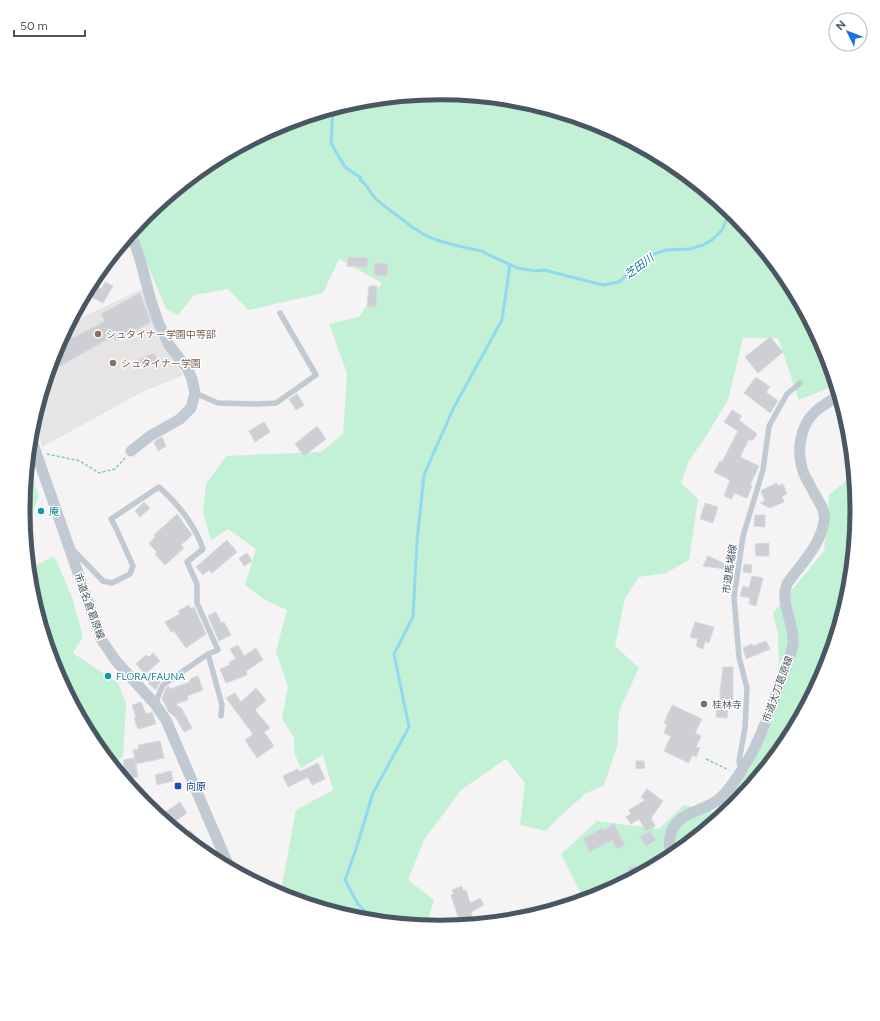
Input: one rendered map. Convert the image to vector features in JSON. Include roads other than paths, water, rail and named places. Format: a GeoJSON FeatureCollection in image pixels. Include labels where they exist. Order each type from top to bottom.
{"type":"FeatureCollection","features":[{"type":"Feature","properties":{"kind":"street"},"geometry":{"type":"LineString","coordinates":[[131,451],[150,436],[180,419],[191,408],[195,393],[192,379],[170,345],[159,324],[133,239]]}},
{"type":"Feature","properties":{"kind":"street","name":"市道大刀葛原線"},"geometry":{"type":"LineString","coordinates":[[670,850],[672,829],[678,822],[685,816],[712,804],[728,789],[749,759],[759,739],[791,652],[792,634],[785,603],[785,590],[787,584],[816,544],[825,521],[823,509],[804,474],[801,465],[799,456],[802,436],[804,427],[810,418],[816,411],[834,398]]}},
{"type":"Feature","properties":{"kind":"street","name":"市道名倉葛原線"},"geometry":{"type":"LineString","coordinates":[[35,451],[100,639],[116,661],[155,704],[166,720],[226,860]]}},
{"type":"Feature","properties":{"kind":"lane"},"geometry":{"type":"LineString","coordinates":[[195,393],[218,403],[276,403],[316,374],[280,313]]}},
{"type":"Feature","properties":{"kind":"lane","name":"市道馬場線"},"geometry":{"type":"LineString","coordinates":[[740,772],[739,761],[745,728],[748,688],[739,657],[734,597],[743,536],[763,470],[769,426],[787,394],[800,383]]}},
{"type":"Feature","properties":{"kind":"lane"},"geometry":{"type":"LineString","coordinates":[[68,546],[103,581],[112,583],[130,574],[133,566],[116,528],[110,519],[159,487],[172,498],[197,533],[203,549],[186,562],[197,584],[197,604],[218,650],[208,654],[163,685],[155,704]]}},
{"type":"Feature","properties":{"kind":"lane"},"geometry":{"type":"LineString","coordinates":[[208,654],[222,705],[222,716]]}},
{"type":"Feature","properties":{"kind":"waterway","name":"芝田川"},"geometry":{"type":"LineString","coordinates":[[333,114],[331,143],[345,167],[361,178],[360,180],[381,203],[422,234],[449,244],[485,252],[517,268],[535,271],[544,270],[603,285],[619,282],[633,269],[654,254],[667,250],[690,249],[703,245],[712,240],[722,230],[727,218]]}},
{"type":"Feature","properties":{"kind":"waterway"},"geometry":{"type":"LineString","coordinates":[[368,914],[358,904],[345,880],[373,793],[409,727],[394,654],[413,617],[417,541],[424,475],[453,409],[502,320],[510,265]]}},
{"type":"Feature","properties":{"kind":"place","name":"シュタイナー学園中等部"},"geometry":{"type":"Point","coordinates":[98,334]}},
{"type":"Feature","properties":{"kind":"place","name":"シュタイナー学園"},"geometry":{"type":"Point","coordinates":[113,363]}},
{"type":"Feature","properties":{"kind":"place","name":"庵"},"geometry":{"type":"Point","coordinates":[41,511]}},
{"type":"Feature","properties":{"kind":"place","name":"FLORA/FAUNA"},"geometry":{"type":"Point","coordinates":[108,676]}},
{"type":"Feature","properties":{"kind":"place","name":"桂林寺"},"geometry":{"type":"Point","coordinates":[704,704]}},
{"type":"Feature","properties":{"kind":"place","name":"向原"},"geometry":{"type":"Point","coordinates":[178,786]}}]}
